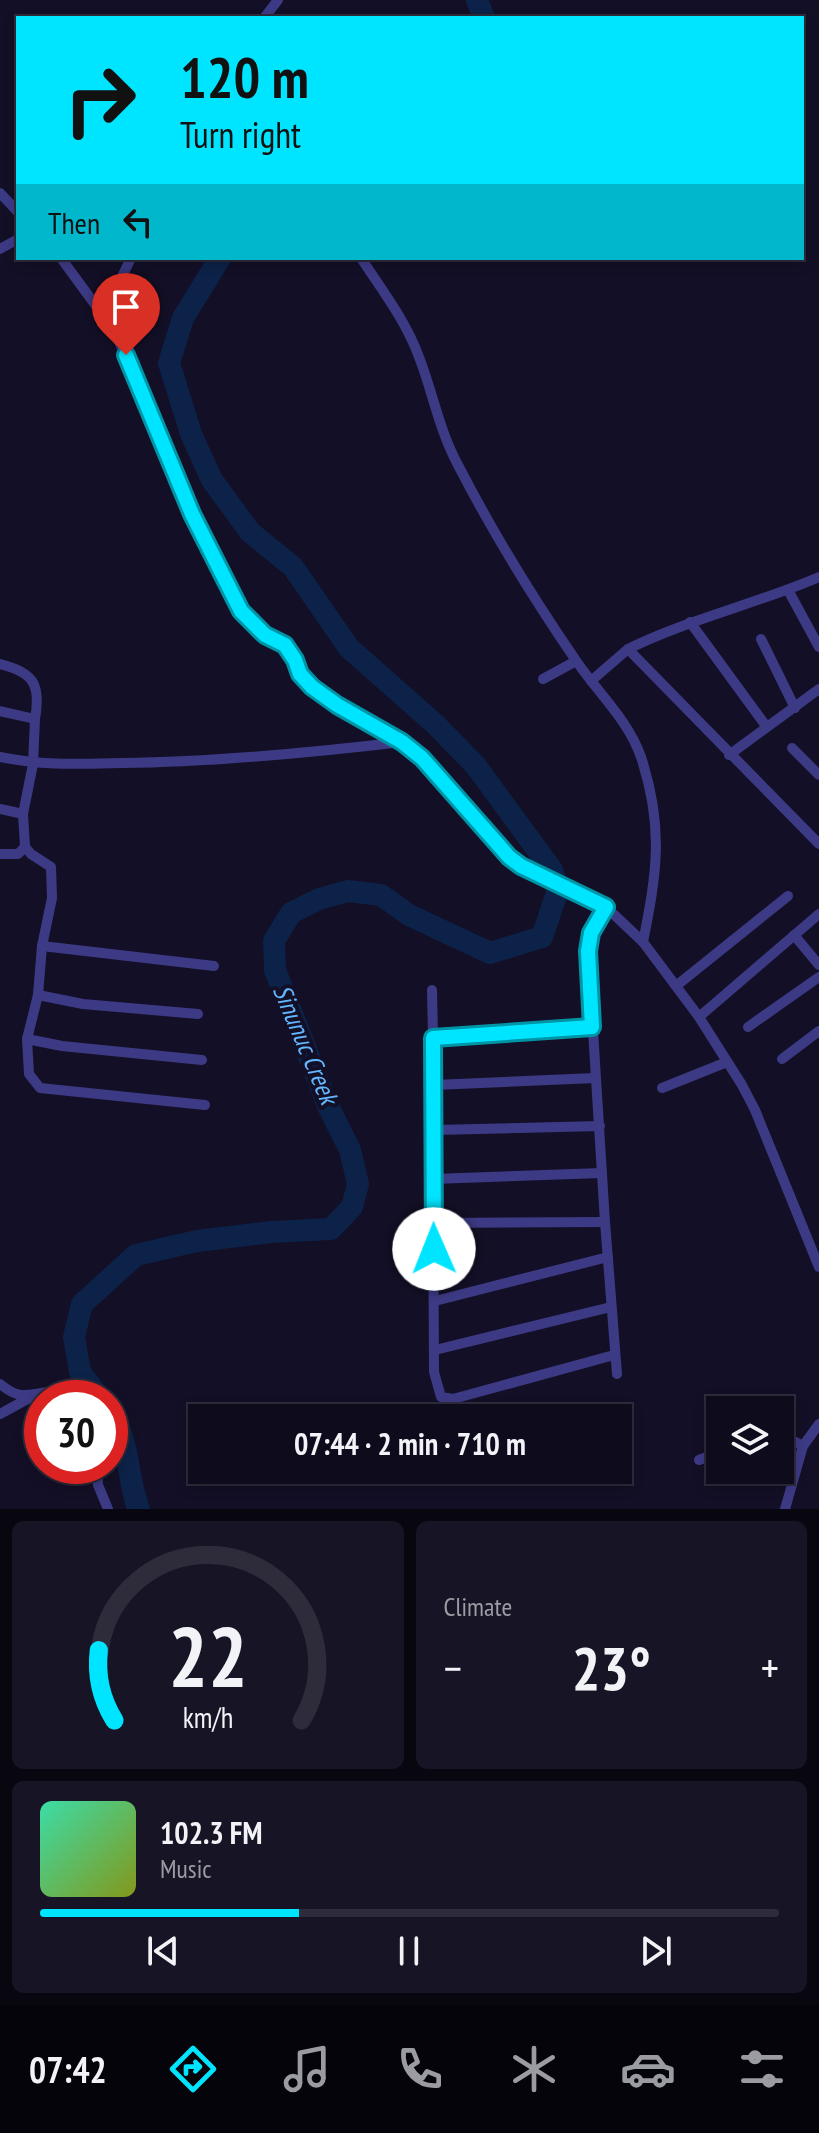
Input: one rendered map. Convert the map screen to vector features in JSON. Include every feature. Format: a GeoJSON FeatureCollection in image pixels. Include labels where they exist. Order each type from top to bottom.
{"type":"FeatureCollection","features":[{"type":"Feature","properties":{"kind":"street"},"geometry":{"type":"LineString","coordinates":[[266,16],[278,0]]}},
{"type":"Feature","properties":{"kind":"street"},"geometry":{"type":"LineString","coordinates":[[0,193],[16,210]]}},
{"type":"Feature","properties":{"kind":"street"},"geometry":{"type":"LineString","coordinates":[[63,260],[104,314],[136,377],[192,514],[241,611],[265,635],[285,645],[300,674],[312,687],[402,742],[438,773],[509,857],[521,866],[606,907],[643,942],[699,1017],[742,1085],[766,1134],[819,1267]]}},
{"type":"Feature","properties":{"kind":"street"},"geometry":{"type":"LineString","coordinates":[[104,314],[130,260]]}},
{"type":"Feature","properties":{"kind":"street"},"geometry":{"type":"LineString","coordinates":[[362,260],[413,341],[457,465],[576,661],[627,725],[634,739],[647,779],[658,846],[643,942]]}},
{"type":"Feature","properties":{"kind":"street"},"geometry":{"type":"LineString","coordinates":[[591,681],[628,649],[690,622],[819,577]]}},
{"type":"Feature","properties":{"kind":"street"},"geometry":{"type":"LineString","coordinates":[[788,590],[819,647]]}},
{"type":"Feature","properties":{"kind":"street"},"geometry":{"type":"LineString","coordinates":[[690,622],[766,726]]}},
{"type":"Feature","properties":{"kind":"street"},"geometry":{"type":"LineString","coordinates":[[761,639],[795,708]]}},
{"type":"Feature","properties":{"kind":"street"},"geometry":{"type":"LineString","coordinates":[[628,649],[729,755],[816,836]]}},
{"type":"Feature","properties":{"kind":"street"},"geometry":{"type":"LineString","coordinates":[[543,679],[576,661]]}},
{"type":"Feature","properties":{"kind":"street"},"geometry":{"type":"LineString","coordinates":[[0,664],[24,672],[33,680],[37,692],[33,764],[23,814],[25,847],[51,867],[54,875],[42,946],[38,995],[27,1039],[29,1074],[40,1088],[205,1105]]}},
{"type":"Feature","properties":{"kind":"street"},"geometry":{"type":"LineString","coordinates":[[729,755],[819,689]]}},
{"type":"Feature","properties":{"kind":"street"},"geometry":{"type":"LineString","coordinates":[[0,711],[35,719]]}},
{"type":"Feature","properties":{"kind":"street"},"geometry":{"type":"LineString","coordinates":[[0,757],[33,764],[171,762],[265,757],[402,742]]}},
{"type":"Feature","properties":{"kind":"street"},"geometry":{"type":"LineString","coordinates":[[792,748],[819,775]]}},
{"type":"Feature","properties":{"kind":"street"},"geometry":{"type":"LineString","coordinates":[[0,809],[23,814]]}},
{"type":"Feature","properties":{"kind":"street"},"geometry":{"type":"LineString","coordinates":[[0,854],[18,854],[25,847]]}},
{"type":"Feature","properties":{"kind":"street"},"geometry":{"type":"LineString","coordinates":[[676,986],[788,896]]}},
{"type":"Feature","properties":{"kind":"street"},"geometry":{"type":"LineString","coordinates":[[606,907],[591,933],[588,951],[617,1374]]}},
{"type":"Feature","properties":{"kind":"street"},"geometry":{"type":"LineString","coordinates":[[699,1017],[819,914]]}},
{"type":"Feature","properties":{"kind":"street"},"geometry":{"type":"LineString","coordinates":[[794,935],[819,965]]}},
{"type":"Feature","properties":{"kind":"street"},"geometry":{"type":"LineString","coordinates":[[42,946],[214,966]]}},
{"type":"Feature","properties":{"kind":"street"},"geometry":{"type":"LineString","coordinates":[[748,1027],[819,977]]}},
{"type":"Feature","properties":{"kind":"street"},"geometry":{"type":"LineString","coordinates":[[432,990],[437,1389],[446,1399],[614,1355]]}},
{"type":"Feature","properties":{"kind":"street"},"geometry":{"type":"LineString","coordinates":[[38,995],[113,1007],[198,1014]]}},
{"type":"Feature","properties":{"kind":"street"},"geometry":{"type":"LineString","coordinates":[[433,1038],[592,1027]]}},
{"type":"Feature","properties":{"kind":"street"},"geometry":{"type":"LineString","coordinates":[[782,1059],[819,1031]]}},
{"type":"Feature","properties":{"kind":"street"},"geometry":{"type":"LineString","coordinates":[[27,1039],[62,1046],[202,1060]]}},
{"type":"Feature","properties":{"kind":"street"},"geometry":{"type":"LineString","coordinates":[[662,1088],[727,1062]]}},
{"type":"Feature","properties":{"kind":"street"},"geometry":{"type":"LineString","coordinates":[[434,1085],[595,1078]]}},
{"type":"Feature","properties":{"kind":"street"},"geometry":{"type":"LineString","coordinates":[[435,1130],[600,1126]]}},
{"type":"Feature","properties":{"kind":"street"},"geometry":{"type":"LineString","coordinates":[[433,1179],[602,1173]]}},
{"type":"Feature","properties":{"kind":"street"},"geometry":{"type":"LineString","coordinates":[[433,1223],[605,1222]]}},
{"type":"Feature","properties":{"kind":"street"},"geometry":{"type":"LineString","coordinates":[[435,1301],[608,1257]]}},
{"type":"Feature","properties":{"kind":"street"},"geometry":{"type":"LineString","coordinates":[[435,1350],[611,1307]]}},
{"type":"Feature","properties":{"kind":"street"},"geometry":{"type":"LineString","coordinates":[[0,1384],[13,1393],[24,1395]]}},
{"type":"Feature","properties":{"kind":"street"},"geometry":{"type":"LineString","coordinates":[[0,1414],[24,1401]]}},
{"type":"Feature","properties":{"kind":"street"},"geometry":{"type":"LineString","coordinates":[[785,1509],[803,1446],[819,1424]]}},
{"type":"Feature","properties":{"kind":"street"},"geometry":{"type":"LineString","coordinates":[[794,1441],[803,1446]]}},
{"type":"Feature","properties":{"kind":"street"},"geometry":{"type":"LineString","coordinates":[[699,1460],[706,1457]]}},
{"type":"Feature","properties":{"kind":"street"},"geometry":{"type":"LineString","coordinates":[[98,1484],[108,1509]]}},
{"type":"Feature","properties":{"kind":"water"},"geometry":{"type":"Polygon","coordinates":[[[139,1469],[150,1509],[129,1508],[125,1484],[128,1484],[128,1473],[139,1469]]]}},
{"type":"Feature","properties":{"kind":"waterway","name":"Sinunuc Creek"},"geometry":{"type":"LineString","coordinates":[[477,0],[483,16]]}},
{"type":"Feature","properties":{"kind":"waterway","name":"Sinunuc Creek"},"geometry":{"type":"LineString","coordinates":[[86,1380],[80,1372],[74,1337],[82,1304],[136,1255],[197,1241],[331,1229],[352,1207],[358,1184],[350,1150],[329,1108],[275,970],[274,941],[291,913],[319,899],[348,891],[381,895],[409,915],[490,953],[542,937],[558,890],[552,870],[476,766],[435,724],[349,648],[293,567],[250,532],[212,480],[191,434],[169,363],[183,318],[219,260]]}},
{"type":"Feature","properties":{"kind":"waterway","name":"Sinunuc Creek"},"geometry":{"type":"LineString","coordinates":[[128,1463],[138,1509]]}},
{"type":"Feature","properties":{"kind":"route"},"geometry":{"type":"LineString","coordinates":[[126,355],[192,514],[234,601],[249,622],[285,645],[305,682],[337,705],[402,742],[422,758],[509,857],[521,866],[606,907],[591,933],[588,951],[592,1027],[433,1038],[434,1249]]}}]}
